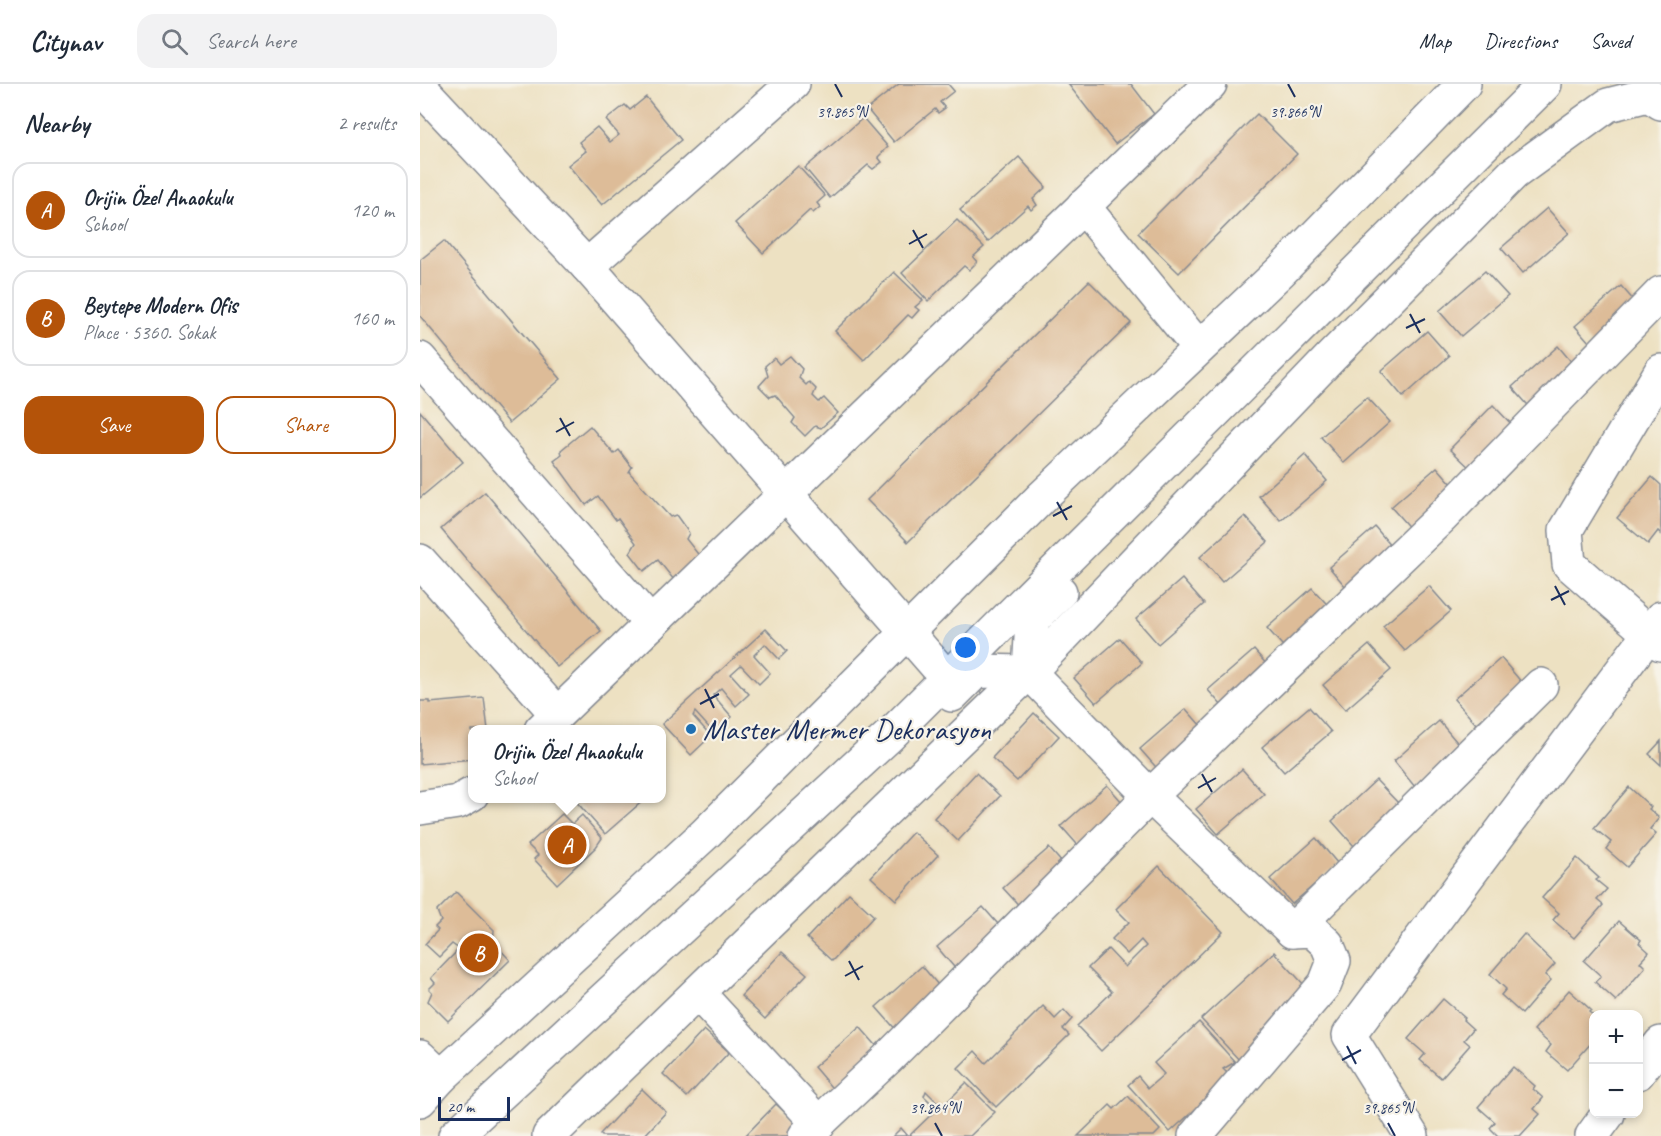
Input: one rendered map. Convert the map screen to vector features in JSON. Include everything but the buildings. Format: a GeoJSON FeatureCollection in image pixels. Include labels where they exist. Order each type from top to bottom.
{"type":"FeatureCollection","features":[{"type":"Feature","properties":{"kind":"street"},"geometry":{"type":"LineString","coordinates":[[587,266],[793,84]]}},
{"type":"Feature","properties":{"kind":"street"},"geometry":{"type":"LineString","coordinates":[[420,561],[549,722],[1210,84]]}},
{"type":"Feature","properties":{"kind":"street"},"geometry":{"type":"LineString","coordinates":[[427,1078],[705,834],[1044,495],[1281,271],[1464,84]]}},
{"type":"Feature","properties":{"kind":"street"},"geometry":{"type":"LineString","coordinates":[[455,1136],[889,736],[1545,84]]}},
{"type":"Feature","properties":{"kind":"street"},"geometry":{"type":"LineString","coordinates":[[420,87],[587,266],[947,678]]}},
{"type":"Feature","properties":{"kind":"street"},"geometry":{"type":"LineString","coordinates":[[549,1136],[1029,672],[1332,356],[1513,174],[1608,105],[1648,95],[1661,103]]}},
{"type":"Feature","properties":{"kind":"street"},"geometry":{"type":"LineString","coordinates":[[1083,206],[1199,348]]}},
{"type":"Feature","properties":{"kind":"street"},"geometry":{"type":"LineString","coordinates":[[698,993],[812,1130],[1150,796],[1443,516],[1661,293]]}},
{"type":"Feature","properties":{"kind":"street"},"geometry":{"type":"LineString","coordinates":[[420,359],[651,624]]}},
{"type":"Feature","properties":{"kind":"street"},"geometry":{"type":"LineString","coordinates":[[1412,1136],[1349,1035],[1657,631],[1569,564],[1566,530],[1661,372]]}},
{"type":"Feature","properties":{"kind":"street"},"geometry":{"type":"LineString","coordinates":[[1029,672],[1032,621],[1106,545],[1112,514]]}},
{"type":"Feature","properties":{"kind":"street"},"geometry":{"type":"LineString","coordinates":[[889,736],[910,736],[976,671],[1029,672],[1150,796],[1292,931],[1312,930],[1327,944],[1334,961],[1325,984],[1195,1136]]}},
{"type":"Feature","properties":{"kind":"street"},"geometry":{"type":"LineString","coordinates":[[1292,931],[1541,685]]}},
{"type":"Feature","properties":{"kind":"street"},"geometry":{"type":"LineString","coordinates":[[420,808],[458,802],[468,796]]}},
{"type":"Feature","properties":{"kind":"street"},"geometry":{"type":"LineString","coordinates":[[1643,1066],[1661,1043]]}},
{"type":"Feature","properties":{"kind":"street"},"geometry":{"type":"LineString","coordinates":[[1592,1136],[1605,1118]]}},
{"type":"Feature","properties":{"kind":"place","name":"Master Mermer Dekorasyon"},"geometry":{"type":"Point","coordinates":[691,729]}},
{"type":"Feature","properties":{"kind":"place","name":"Orijin Özel Anaokulu"},"geometry":{"type":"Point","coordinates":[567,845]}},
{"type":"Feature","properties":{"kind":"place","name":"Beytepe Modern Ofis"},"geometry":{"type":"Point","coordinates":[479,953]}}]}
